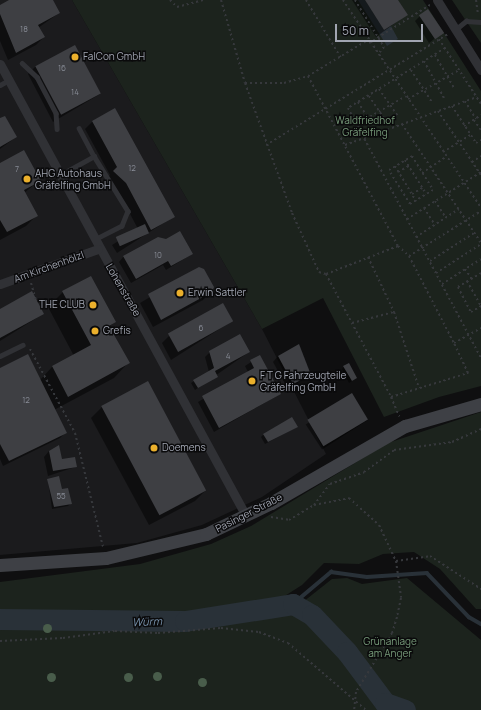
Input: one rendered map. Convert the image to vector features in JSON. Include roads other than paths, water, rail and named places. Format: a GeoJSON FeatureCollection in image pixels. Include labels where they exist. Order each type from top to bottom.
{"type":"FeatureCollection","features":[{"type":"Feature","properties":{"kind":"main road","name":"Pasinger Straße"},"geometry":{"type":"LineString","coordinates":[[0,565],[106,558],[178,543],[260,509],[404,426],[481,404]]}},
{"type":"Feature","properties":{"kind":"street"},"geometry":{"type":"LineString","coordinates":[[438,0],[481,70]]}},
{"type":"Feature","properties":{"kind":"street","name":"Lohenstraße"},"geometry":{"type":"LineString","coordinates":[[0,64],[96,245],[119,281],[246,516]]}},
{"type":"Feature","properties":{"kind":"street","name":"Am Kirchenhölzl"},"geometry":{"type":"LineString","coordinates":[[0,284],[96,245]]}},
{"type":"Feature","properties":{"kind":"lane"},"geometry":{"type":"LineString","coordinates":[[456,29],[466,21],[480,21]]}},
{"type":"Feature","properties":{"kind":"lane"},"geometry":{"type":"LineString","coordinates":[[22,63],[37,77],[56,113],[57,129]]}},
{"type":"Feature","properties":{"kind":"lane"},"geometry":{"type":"LineString","coordinates":[[0,86],[9,80]]}},
{"type":"Feature","properties":{"kind":"lane"},"geometry":{"type":"LineString","coordinates":[[79,128],[94,156],[128,211],[122,226],[96,245]]}},
{"type":"Feature","properties":{"kind":"lane"},"geometry":{"type":"LineString","coordinates":[[59,176],[94,156]]}},
{"type":"Feature","properties":{"kind":"lane"},"geometry":{"type":"LineString","coordinates":[[0,356],[23,345]]}},
{"type":"Feature","properties":{"kind":"waterway","name":"Würm"},"geometry":{"type":"LineString","coordinates":[[293,604],[331,572],[367,577],[427,573],[469,617],[481,624]]}},
{"type":"Feature","properties":{"kind":"waterway","name":"Würm"},"geometry":{"type":"LineString","coordinates":[[0,619],[185,621],[293,604],[312,615],[347,652],[385,703],[405,710]]}},
{"type":"Feature","properties":{"kind":"place","name":"FalCon GmbH"},"geometry":{"type":"Point","coordinates":[75,57]}},
{"type":"Feature","properties":{"kind":"place","name":"AHG Autohaus Gräfelfing GmbH"},"geometry":{"type":"Point","coordinates":[27,179]}},
{"type":"Feature","properties":{"kind":"place","name":"Erwin Sattler"},"geometry":{"type":"Point","coordinates":[180,293]}},
{"type":"Feature","properties":{"kind":"place","name":"THE CLUB"},"geometry":{"type":"Point","coordinates":[93,305]}},
{"type":"Feature","properties":{"kind":"place","name":"Grefis"},"geometry":{"type":"Point","coordinates":[95,331]}},
{"type":"Feature","properties":{"kind":"place","name":"F T G Fahrzeugteile Gräfelfing GmbH"},"geometry":{"type":"Point","coordinates":[252,381]}},
{"type":"Feature","properties":{"kind":"place","name":"Doemens"},"geometry":{"type":"Point","coordinates":[154,448]}},
{"type":"Feature","properties":{"kind":"park label","name":"Waldfriedhof Gräfelfing"},"geometry":{"type":"Point","coordinates":[365,126]}},
{"type":"Feature","properties":{"kind":"park label","name":"Grünanlage am Anger"},"geometry":{"type":"Point","coordinates":[390,646]}}]}
